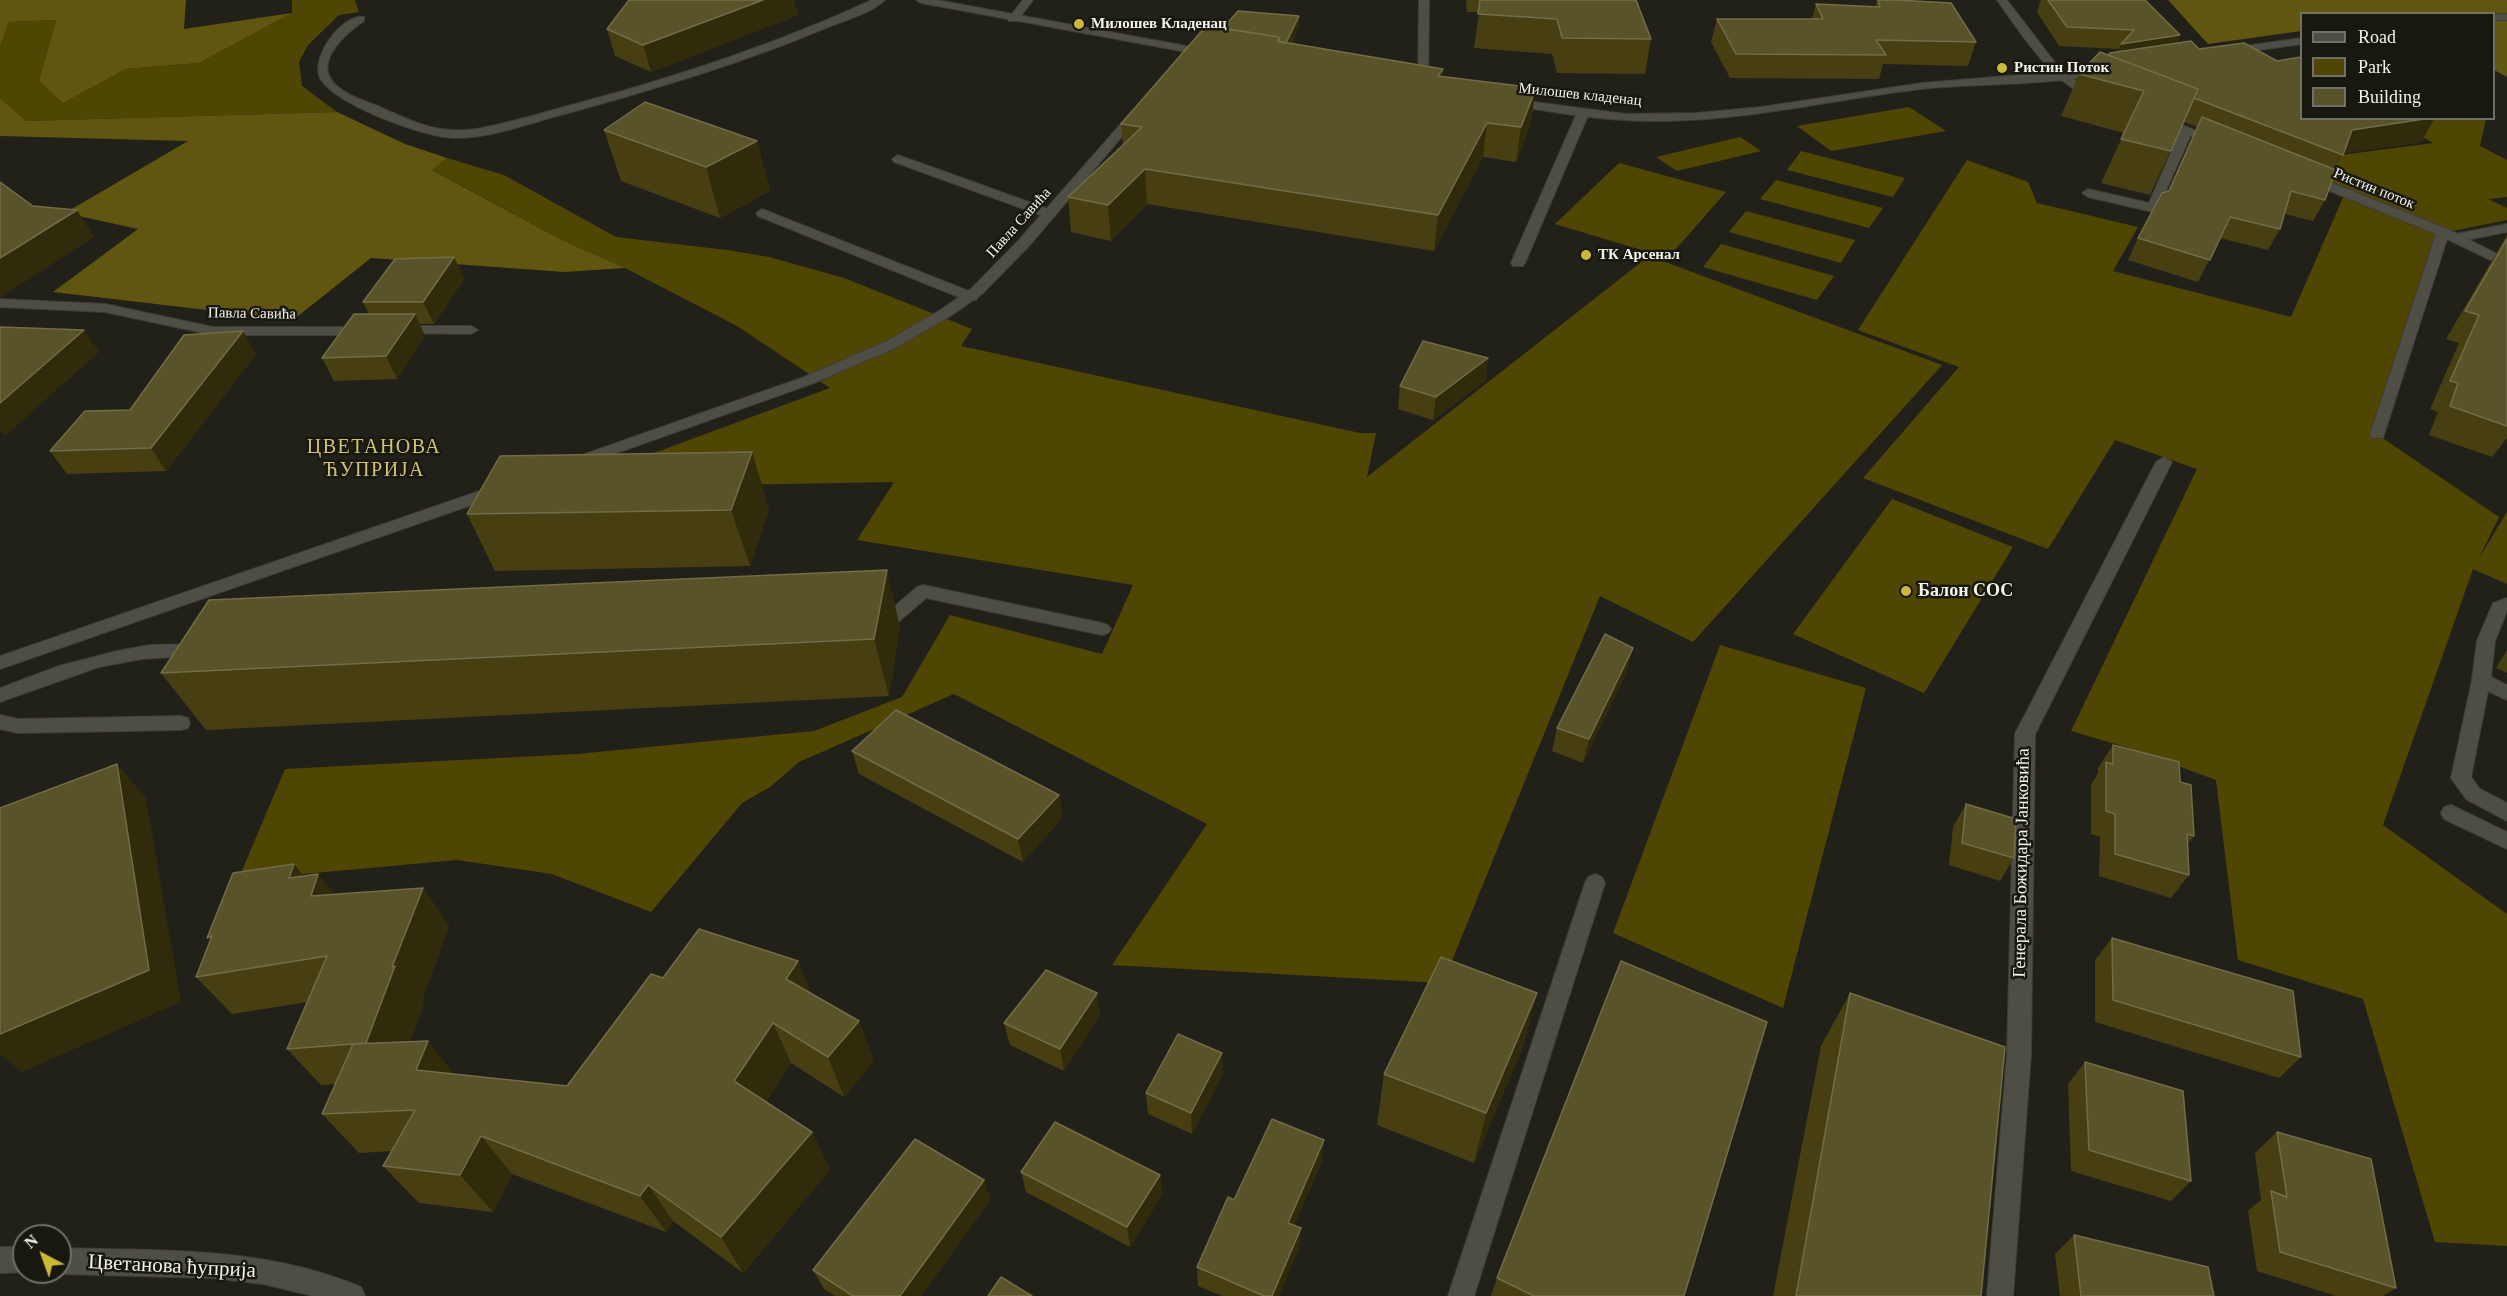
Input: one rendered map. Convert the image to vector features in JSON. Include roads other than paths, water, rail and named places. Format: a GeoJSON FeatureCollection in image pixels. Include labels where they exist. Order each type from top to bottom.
{"type":"FeatureCollection","features":[{"type":"Feature","properties":{"kind":"street"},"geometry":{"type":"LineString","coordinates":[[360,19],[338,35],[326,49],[321,63],[325,80],[351,100],[409,124],[452,135],[521,121],[697,74],[781,43],[880,0]]}},
{"type":"Feature","properties":{"kind":"street"},"geometry":{"type":"LineString","coordinates":[[921,0],[1185,54],[1224,56]]}},
{"type":"Feature","properties":{"kind":"street"},"geometry":{"type":"LineString","coordinates":[[1013,19],[1028,0]]}},
{"type":"Feature","properties":{"kind":"street"},"geometry":{"type":"LineString","coordinates":[[1423,89],[1424,0]]}},
{"type":"Feature","properties":{"kind":"street"},"geometry":{"type":"LineString","coordinates":[[2002,0],[2046,60],[2062,76],[2072,83],[2106,97]]}},
{"type":"Feature","properties":{"kind":"street"},"geometry":{"type":"LineString","coordinates":[[2219,53],[2300,41]]}},
{"type":"Feature","properties":{"kind":"street","name":"Милошев кладенац"},"geometry":{"type":"LineString","coordinates":[[1500,101],[1632,118],[1721,115],[1921,86],[2062,76],[2120,68]]}},
{"type":"Feature","properties":{"kind":"street","name":"Павла Савића"},"geometry":{"type":"LineString","coordinates":[[556,469],[834,370],[892,344],[971,297],[1024,243],[1147,101]]}},
{"type":"Feature","properties":{"kind":"street"},"geometry":{"type":"LineString","coordinates":[[1518,262],[1583,113]]}},
{"type":"Feature","properties":{"kind":"street"},"geometry":{"type":"LineString","coordinates":[[2146,114],[2230,147]]}},
{"type":"Feature","properties":{"kind":"street"},"geometry":{"type":"LineString","coordinates":[[2088,193],[2152,208],[2187,130]]}},
{"type":"Feature","properties":{"kind":"street"},"geometry":{"type":"LineString","coordinates":[[898,159],[1050,214]]}},
{"type":"Feature","properties":{"kind":"street","name":"Ристин поток"},"geometry":{"type":"LineString","coordinates":[[2294,172],[2450,235],[2507,264]]}},
{"type":"Feature","properties":{"kind":"street"},"geometry":{"type":"LineString","coordinates":[[762,213],[971,297]]}},
{"type":"Feature","properties":{"kind":"street"},"geometry":{"type":"LineString","coordinates":[[2378,435],[2450,235],[2507,228]]}},
{"type":"Feature","properties":{"kind":"street","name":"Павла Савића"},"geometry":{"type":"LineString","coordinates":[[0,303],[105,308],[213,331],[471,330]]}},
{"type":"Feature","properties":{"kind":"street","name":"Генерала Божидара Јанковића"},"geometry":{"type":"LineString","coordinates":[[2000,1296],[2019,1054],[2025,734],[2164,462]]}},
{"type":"Feature","properties":{"kind":"street"},"geometry":{"type":"LineString","coordinates":[[0,663],[514,484]]}},
{"type":"Feature","properties":{"kind":"street"},"geometry":{"type":"LineString","coordinates":[[855,620],[891,619],[923,591],[1102,629]]}},
{"type":"Feature","properties":{"kind":"street"},"geometry":{"type":"LineString","coordinates":[[2507,604],[2499,607],[2486,641],[2481,680],[2461,778],[2473,794],[2507,813]]}},
{"type":"Feature","properties":{"kind":"street"},"geometry":{"type":"LineString","coordinates":[[0,695],[54,674],[116,657],[136,653],[220,649]]}},
{"type":"Feature","properties":{"kind":"street"},"geometry":{"type":"LineString","coordinates":[[2481,680],[2507,693]]}},
{"type":"Feature","properties":{"kind":"street"},"geometry":{"type":"LineString","coordinates":[[0,722],[18,726],[181,723]]}},
{"type":"Feature","properties":{"kind":"street"},"geometry":{"type":"LineString","coordinates":[[2451,813],[2507,841]]}},
{"type":"Feature","properties":{"kind":"street"},"geometry":{"type":"LineString","coordinates":[[1461,1296],[1595,883]]}},
{"type":"Feature","properties":{"kind":"street","name":"Цветанова ћуприја"},"geometry":{"type":"LineString","coordinates":[[72,1262],[178,1263],[234,1267],[289,1276],[352,1296]]}},
{"type":"Feature","properties":{"kind":"place","name":"Милошев Кладенац"},"geometry":{"type":"Point","coordinates":[1079,24]}},
{"type":"Feature","properties":{"kind":"place","name":"Ристин Поток"},"geometry":{"type":"Point","coordinates":[2002,68]}},
{"type":"Feature","properties":{"kind":"place","name":"ТК Арсенал"},"geometry":{"type":"Point","coordinates":[1586,255]}},
{"type":"Feature","properties":{"kind":"place","name":"Балон СОС"},"geometry":{"type":"Point","coordinates":[1906,591]}},
{"type":"Feature","properties":{"kind":"district","name":"ЦВЕТАНОВА ЋУПРИЈА"},"geometry":{"type":"Point","coordinates":[374,460]}}]}
